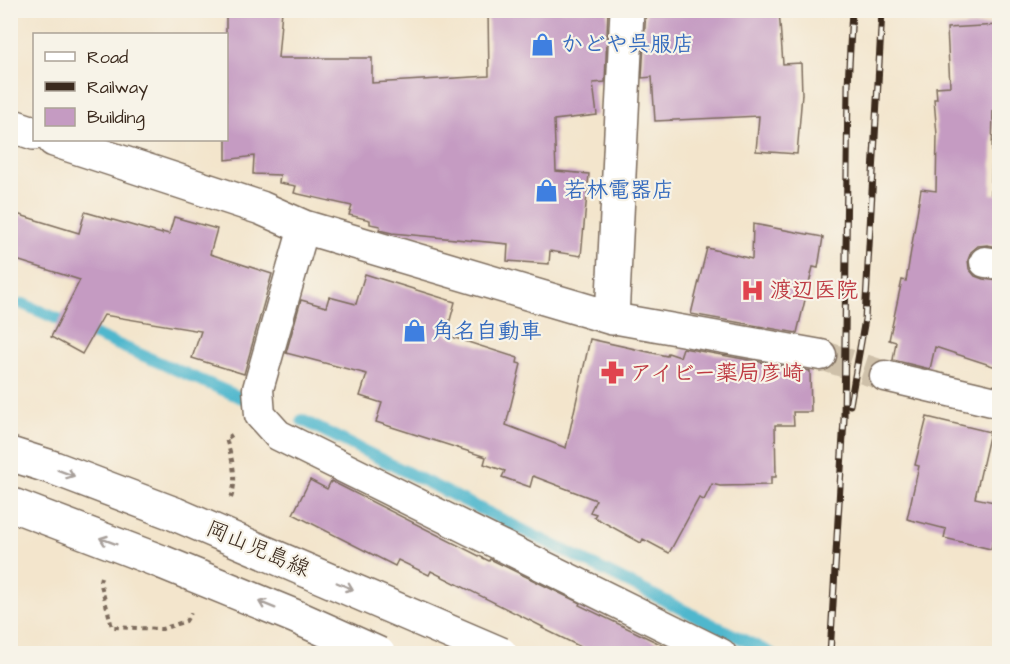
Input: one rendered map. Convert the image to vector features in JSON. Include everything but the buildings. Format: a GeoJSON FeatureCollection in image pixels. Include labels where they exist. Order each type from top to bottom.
{"type":"FeatureCollection","features":[{"type":"Feature","properties":{"kind":"main road"},"geometry":{"type":"LineString","coordinates":[[57,141],[261,208],[304,227],[612,318],[627,10]]}},
{"type":"Feature","properties":{"kind":"main road"},"geometry":{"type":"LineString","coordinates":[[10,125],[33,133]]}},
{"type":"Feature","properties":{"kind":"main road","name":"岡山児島線"},"geometry":{"type":"LineString","coordinates":[[10,454],[54,468],[175,514],[501,654]]}},
{"type":"Feature","properties":{"kind":"main road"},"geometry":{"type":"LineString","coordinates":[[10,504],[162,562],[294,616],[379,654]]}},
{"type":"Feature","properties":{"kind":"street"},"geometry":{"type":"LineString","coordinates":[[304,227],[258,390],[260,415],[278,435],[721,654]]}},
{"type":"Feature","properties":{"kind":"street"},"geometry":{"type":"LineString","coordinates":[[612,318],[821,356]]}},
{"type":"Feature","properties":{"kind":"street"},"geometry":{"type":"LineString","coordinates":[[885,376],[999,403]]}},
{"type":"Feature","properties":{"kind":"waterway"},"geometry":{"type":"LineString","coordinates":[[23,304],[242,398]]}},
{"type":"Feature","properties":{"kind":"waterway"},"geometry":{"type":"LineString","coordinates":[[302,420],[772,654]]}},
{"type":"Feature","properties":{"kind":"tunnel"},"geometry":{"type":"LineString","coordinates":[[821,355],[885,376]]}},
{"type":"Feature","properties":{"kind":"railway"},"geometry":{"type":"LineString","coordinates":[[830,654],[844,419],[848,85],[852,10]]}},
{"type":"Feature","properties":{"kind":"railway"},"geometry":{"type":"LineString","coordinates":[[850,405],[865,319],[882,10]]}},
{"type":"Feature","properties":{"kind":"place","name":"かどや呉服店"},"geometry":{"type":"Point","coordinates":[543,44]}},
{"type":"Feature","properties":{"kind":"place","name":"若林電器店"},"geometry":{"type":"Point","coordinates":[546,190]}},
{"type":"Feature","properties":{"kind":"place","name":"渡辺医院"},"geometry":{"type":"Point","coordinates":[752,290]}},
{"type":"Feature","properties":{"kind":"place","name":"角名自動車"},"geometry":{"type":"Point","coordinates":[414,331]}},
{"type":"Feature","properties":{"kind":"place","name":"アイビー薬局彦崎"},"geometry":{"type":"Point","coordinates":[612,373]}}]}
